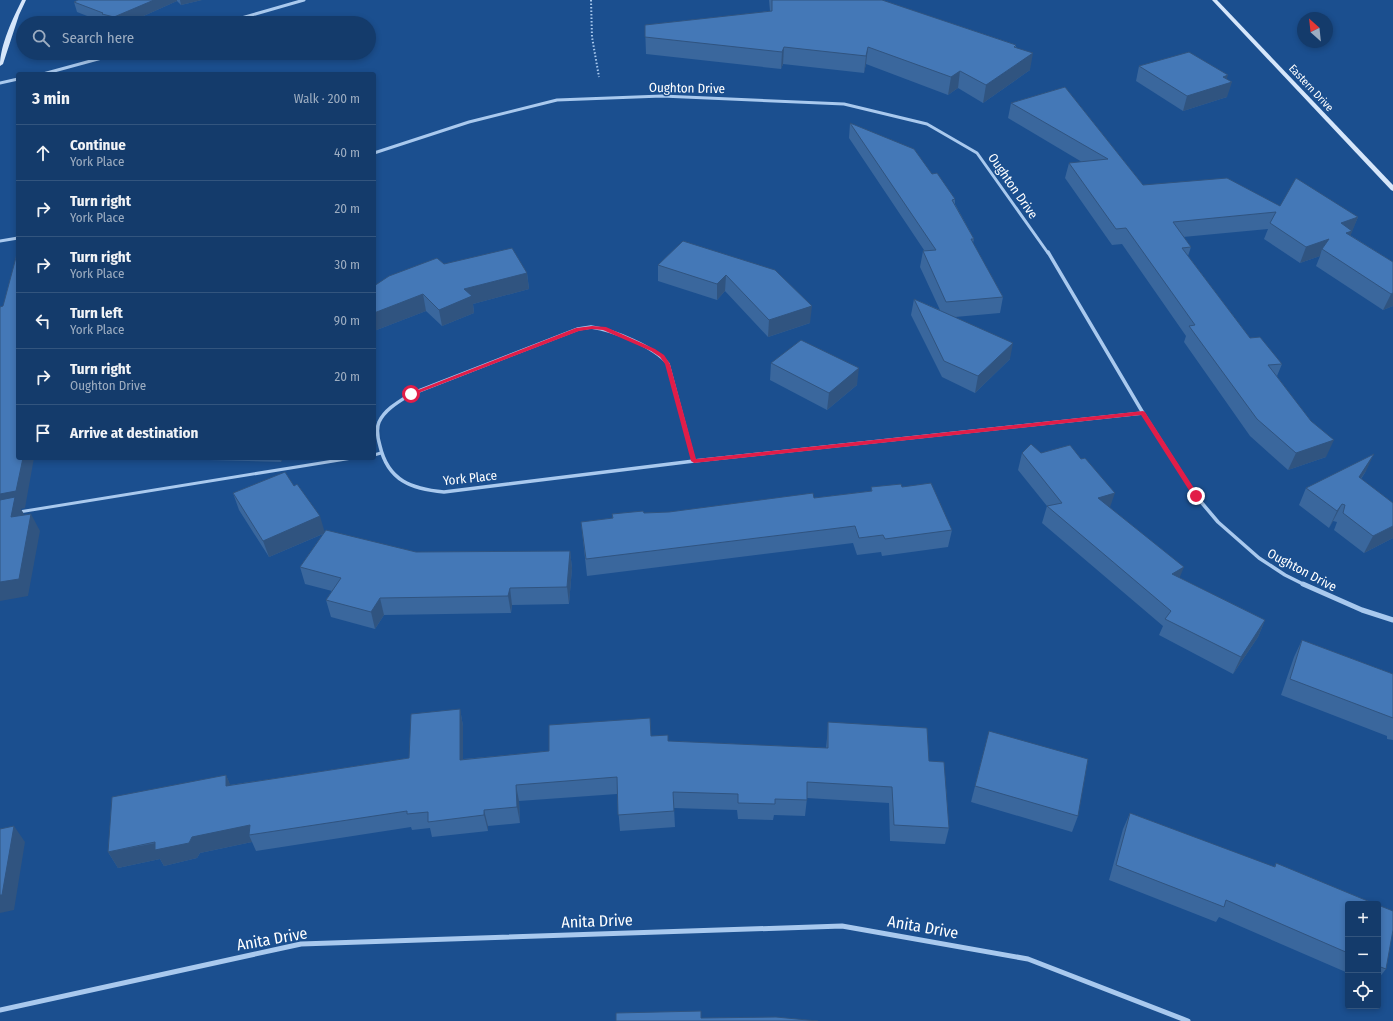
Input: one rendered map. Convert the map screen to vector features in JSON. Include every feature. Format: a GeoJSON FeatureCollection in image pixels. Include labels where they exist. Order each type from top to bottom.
{"type":"FeatureCollection","features":[{"type":"Feature","properties":{"kind":"street"},"geometry":{"type":"LineString","coordinates":[[17,16],[24,0]]}},
{"type":"Feature","properties":{"kind":"street"},"geometry":{"type":"LineString","coordinates":[[248,16],[304,0]]}},
{"type":"Feature","properties":{"kind":"street","name":"Eastern Drive"},"geometry":{"type":"LineString","coordinates":[[1214,0],[1393,189]]}},
{"type":"Feature","properties":{"kind":"street"},"geometry":{"type":"LineString","coordinates":[[0,64],[16,18]]}},
{"type":"Feature","properties":{"kind":"street"},"geometry":{"type":"LineString","coordinates":[[50,72],[94,60]]}},
{"type":"Feature","properties":{"kind":"street"},"geometry":{"type":"LineString","coordinates":[[0,83],[16,79]]}},
{"type":"Feature","properties":{"kind":"street","name":"Oughton Drive"},"geometry":{"type":"LineString","coordinates":[[376,152],[469,122],[557,100],[662,96],[844,104],[927,124],[977,153],[1049,254],[1143,413],[1196,496],[1218,522],[1259,558],[1285,575],[1319,592],[1362,610],[1393,620]]}},
{"type":"Feature","properties":{"kind":"street"},"geometry":{"type":"LineString","coordinates":[[0,240],[16,238]]}},
{"type":"Feature","properties":{"kind":"street","name":"York Place"},"geometry":{"type":"LineString","coordinates":[[694,461],[668,364],[662,356],[653,350],[604,328],[592,327],[578,329],[411,394],[395,404],[379,423],[378,434],[381,454],[394,475],[406,484],[421,490],[444,492],[694,461],[1143,413]]}},
{"type":"Feature","properties":{"kind":"street","name":"Anita Drive"},"geometry":{"type":"LineString","coordinates":[[0,1010],[300,944],[842,926],[1028,959],[1188,1021]]}},
{"type":"Feature","properties":{"kind":"lane"},"geometry":{"type":"LineString","coordinates":[[376,454],[381,454]]}},
{"type":"Feature","properties":{"kind":"lane"},"geometry":{"type":"LineString","coordinates":[[16,512],[340,460]]}},
{"type":"Feature","properties":{"kind":"path"},"geometry":{"type":"LineString","coordinates":[[591,0],[592,37],[603,98]]}},
{"type":"Feature","properties":{"kind":"building"},"geometry":{"type":"Polygon","coordinates":[[[78,0],[154,0],[116,16],[102,14],[103,13],[74,2],[78,0]]]}},
{"type":"Feature","properties":{"kind":"building"},"geometry":{"type":"Polygon","coordinates":[[[772,0],[882,0],[1016,45],[1014,47],[1033,53],[986,85],[960,71],[951,77],[868,47],[866,56],[784,47],[782,52],[645,37],[645,25],[772,11],[772,0]]]}},
{"type":"Feature","properties":{"kind":"building"},"geometry":{"type":"Polygon","coordinates":[[[1189,52],[1228,75],[1223,77],[1232,82],[1187,96],[1139,66],[1189,52]]]}},
{"type":"Feature","properties":{"kind":"building"},"geometry":{"type":"Polygon","coordinates":[[[1065,87],[1143,185],[1227,178],[1280,206],[1296,178],[1358,217],[1341,223],[1352,231],[1346,233],[1393,262],[1393,293],[1391,294],[1322,249],[1329,239],[1306,247],[1270,223],[1276,212],[1173,222],[1191,247],[1182,248],[1250,338],[1260,337],[1282,364],[1268,365],[1311,421],[1334,440],[1296,453],[1257,419],[1189,326],[1195,325],[1126,228],[1116,229],[1069,163],[1108,159],[1011,103],[1065,87]]]}},
{"type":"Feature","properties":{"kind":"building"},"geometry":{"type":"Polygon","coordinates":[[[850,123],[914,149],[932,174],[937,173],[955,199],[952,200],[974,239],[971,239],[1003,297],[946,302],[923,251],[936,250],[850,123]]]}},
{"type":"Feature","properties":{"kind":"building"},"geometry":{"type":"Polygon","coordinates":[[[683,241],[775,270],[812,306],[769,320],[726,275],[717,284],[658,265],[683,241]]]}},
{"type":"Feature","properties":{"kind":"building"},"geometry":{"type":"Polygon","coordinates":[[[512,248],[527,273],[464,289],[472,296],[439,310],[423,294],[376,312],[376,285],[389,276],[437,258],[444,264],[512,248]]]}},
{"type":"Feature","properties":{"kind":"building"},"geometry":{"type":"Polygon","coordinates":[[[16,257],[16,460],[23,460],[16,491],[0,494],[0,307],[3,306],[16,257]]]}},
{"type":"Feature","properties":{"kind":"building"},"geometry":{"type":"Polygon","coordinates":[[[914,299],[1013,343],[978,376],[944,361],[914,299]]]}},
{"type":"Feature","properties":{"kind":"building"},"geometry":{"type":"Polygon","coordinates":[[[801,340],[859,368],[829,393],[771,363],[801,340]]]}},
{"type":"Feature","properties":{"kind":"building"},"geometry":{"type":"Polygon","coordinates":[[[1031,444],[1041,453],[1070,445],[1081,459],[1085,458],[1115,493],[1098,498],[1184,567],[1172,574],[1265,620],[1241,657],[1165,619],[1171,611],[1047,506],[1062,503],[1022,453],[1031,444]]]}},
{"type":"Feature","properties":{"kind":"building"},"geometry":{"type":"Polygon","coordinates":[[[1374,454],[1359,477],[1393,503],[1393,526],[1373,536],[1343,513],[1345,505],[1342,504],[1337,511],[1306,488],[1374,454]]]}},
{"type":"Feature","properties":{"kind":"building"},"geometry":{"type":"Polygon","coordinates":[[[285,472],[294,486],[297,484],[320,516],[263,541],[233,493],[285,472]]]}},
{"type":"Feature","properties":{"kind":"building"},"geometry":{"type":"Polygon","coordinates":[[[931,483],[952,530],[885,539],[883,535],[859,538],[855,526],[586,559],[581,522],[613,518],[612,514],[643,511],[644,513],[669,512],[813,493],[814,498],[872,491],[871,487],[901,484],[902,487],[931,483]]]}},
{"type":"Feature","properties":{"kind":"building"},"geometry":{"type":"Polygon","coordinates":[[[15,497],[11,517],[31,514],[19,579],[0,582],[0,500],[15,497]]]}},
{"type":"Feature","properties":{"kind":"building"},"geometry":{"type":"Polygon","coordinates":[[[326,530],[416,552],[570,551],[567,587],[510,588],[508,596],[380,598],[371,612],[326,600],[341,578],[300,567],[326,530]]]}},
{"type":"Feature","properties":{"kind":"building"},"geometry":{"type":"Polygon","coordinates":[[[1302,640],[1393,674],[1393,718],[1290,679],[1302,640]]]}},
{"type":"Feature","properties":{"kind":"building"},"geometry":{"type":"Polygon","coordinates":[[[460,709],[460,760],[549,751],[549,725],[650,718],[651,736],[668,735],[668,741],[828,748],[828,722],[927,728],[929,761],[944,762],[949,828],[894,825],[892,787],[807,782],[807,800],[775,799],[775,804],[738,803],[738,794],[673,792],[674,811],[618,815],[617,777],[516,785],[517,807],[484,810],[484,815],[428,822],[428,812],[407,814],[407,811],[249,835],[250,825],[192,837],[189,843],[155,850],[155,842],[108,852],[112,797],[226,775],[226,786],[409,758],[411,714],[460,709]]]}},
{"type":"Feature","properties":{"kind":"building"},"geometry":{"type":"Polygon","coordinates":[[[989,731],[1088,759],[1078,816],[975,786],[989,731]]]}},
{"type":"Feature","properties":{"kind":"building"},"geometry":{"type":"Polygon","coordinates":[[[1130,813],[1275,867],[1276,863],[1368,901],[1345,901],[1345,952],[1226,900],[1224,907],[1116,865],[1130,813]]]}},
{"type":"Feature","properties":{"kind":"building"},"geometry":{"type":"Polygon","coordinates":[[[14,826],[2,895],[0,895],[0,829],[14,826]]]}},
{"type":"Feature","properties":{"kind":"building"},"geometry":{"type":"Polygon","coordinates":[[[1381,906],[1393,911],[1393,930],[1386,969],[1381,967],[1381,906]]]}},
{"type":"Feature","properties":{"kind":"building"},"geometry":{"type":"Polygon","coordinates":[[[701,1011],[701,1018],[776,1017],[818,1021],[616,1021],[616,1013],[701,1011]]]}},
{"type":"Feature","properties":{"kind":"route"},"geometry":{"type":"LineString","coordinates":[[411,394],[578,329],[592,327],[604,328],[653,350],[662,356],[668,364],[694,461],[1143,413],[1196,496]]}}]}
